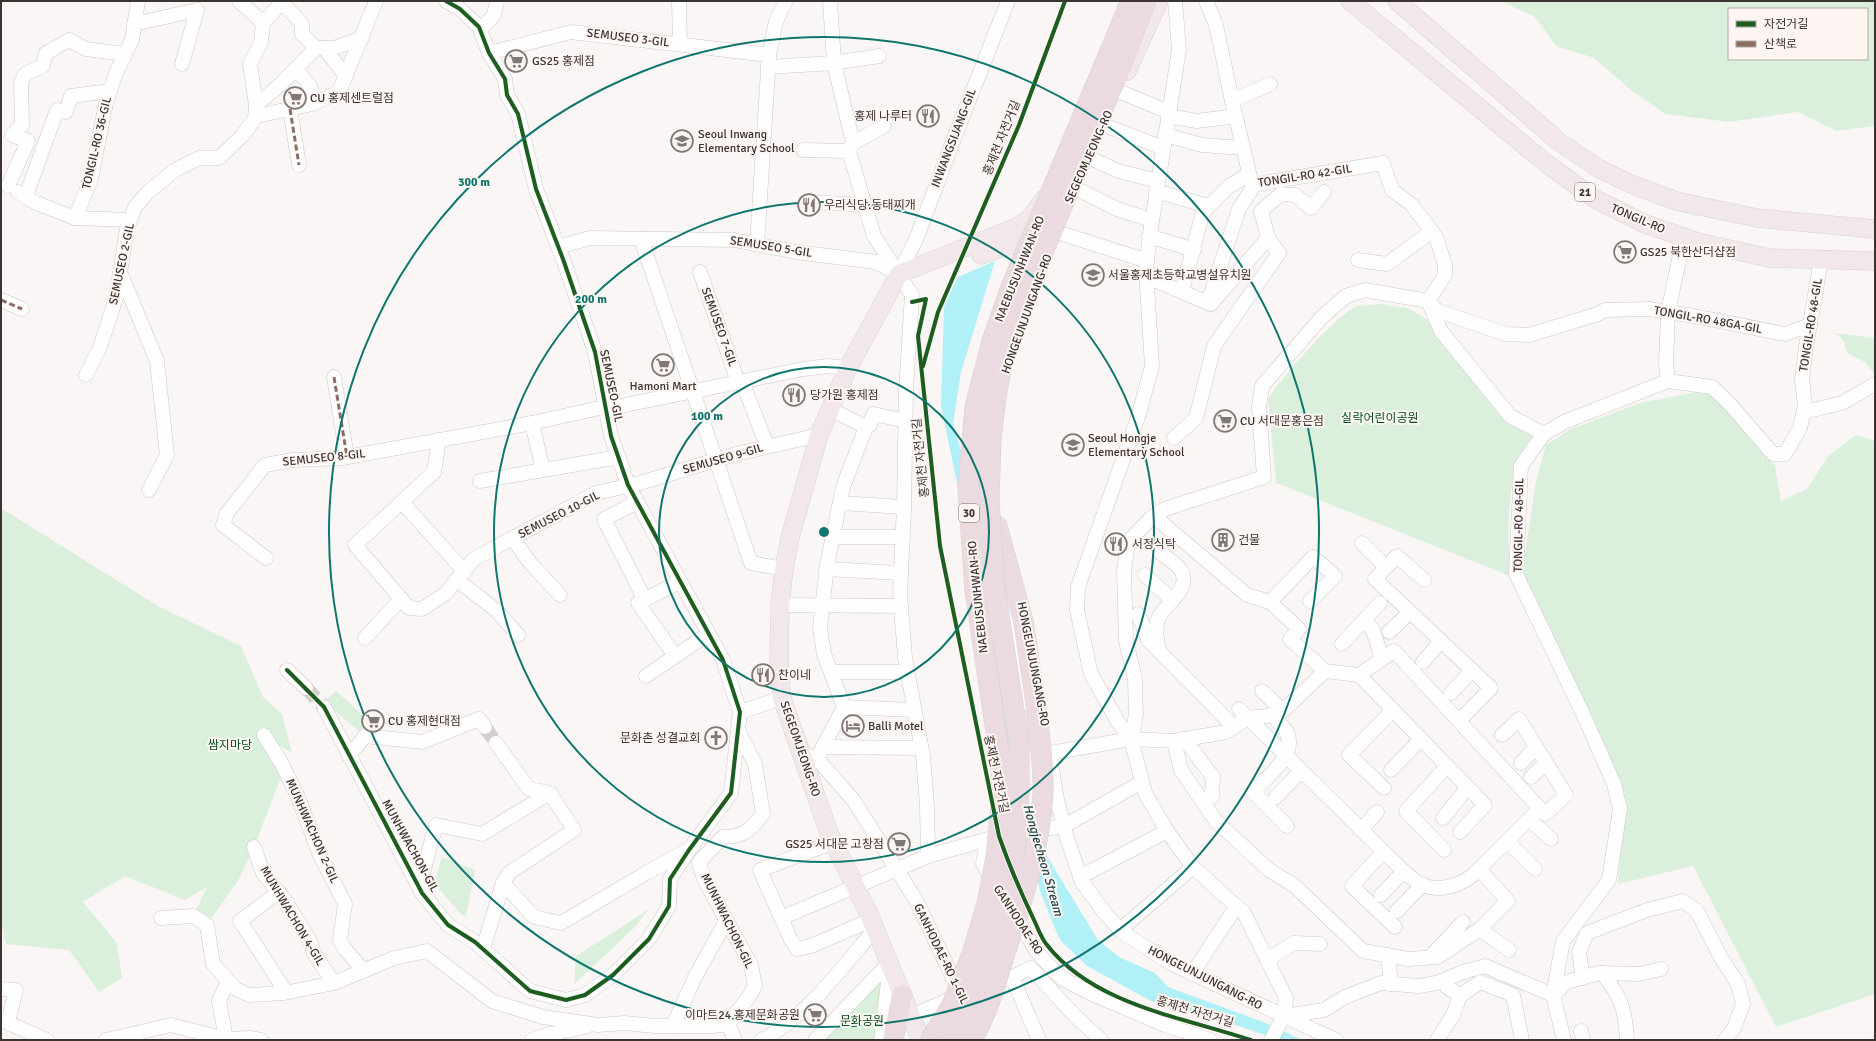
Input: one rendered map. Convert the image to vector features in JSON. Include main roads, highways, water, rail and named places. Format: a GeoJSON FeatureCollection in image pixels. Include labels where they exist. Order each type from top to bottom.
{"type":"FeatureCollection","features":[{"type":"Feature","properties":{"kind":"highway","name":"NAEBUSUNHWAN-RO"},"geometry":{"type":"LineString","coordinates":[[930,1040],[951,1007],[973,951],[987,904],[996,857],[1001,807],[1001,766],[975,590],[968,497],[975,407],[992,340],[1011,287],[1131,1]]}},
{"type":"Feature","properties":{"kind":"highway","name":"NAEBUSUNHWAN-RO"},"geometry":{"type":"LineString","coordinates":[[953,1040],[964,1019],[989,958],[1003,909],[1015,845],[1019,792],[1019,741],[995,590],[989,500],[992,432],[1006,341],[1146,1]]}},
{"type":"Feature","properties":{"kind":"highway"},"geometry":{"type":"LineString","coordinates":[[972,1040],[986,1014],[1031,870],[1038,837],[1043,794],[1043,764],[1038,715],[1023,621],[997,526]]}},
{"type":"Feature","properties":{"kind":"highway"},"geometry":{"type":"LineString","coordinates":[[889,1039],[902,995]]}},
{"type":"Feature","properties":{"kind":"main road","name":"SEGEOMJEONG-RO"},"geometry":{"type":"LineString","coordinates":[[1016,235],[1042,203],[1118,25],[1125,1]]}},
{"type":"Feature","properties":{"kind":"main road","name":"SEGEOMJEONG-RO"},"geometry":{"type":"LineString","coordinates":[[921,1040],[890,962],[834,842],[782,698],[779,665],[780,605],[784,569],[790,538],[818,435],[848,368],[899,274],[913,281],[927,270],[1016,235],[1035,232],[1059,215],[1073,196],[1118,91],[1152,20],[1159,1]]}},
{"type":"Feature","properties":{"kind":"main road"},"geometry":{"type":"LineString","coordinates":[[1152,20],[1170,1]]}},
{"type":"Feature","properties":{"kind":"main road","name":"TONGIL-RO"},"geometry":{"type":"LineString","coordinates":[[1350,1],[1540,159],[1597,200],[1643,223],[1698,242],[1769,258],[1875,261]]}},
{"type":"Feature","properties":{"kind":"main road","name":"21"},"geometry":{"type":"LineString","coordinates":[[1397,1],[1558,141],[1598,168],[1631,184],[1676,201],[1757,218],[1875,229]]}},
{"type":"Feature","properties":{"kind":"water","name":"Hongjecheon Stream"},"geometry":{"type":"Polygon","coordinates":[[[995,261],[961,372],[953,424],[987,540],[1013,728],[1036,838],[1098,940],[1119,957],[1155,973],[1168,987],[1266,1023],[1302,1040],[1279,1040],[1239,1026],[1151,1001],[1087,966],[1061,941],[1040,891],[1028,837],[1013,792],[965,522],[941,406],[944,307],[958,277],[995,261]]]}},
{"type":"Feature","properties":{"kind":"tunnel"},"geometry":{"type":"LineString","coordinates":[[306,688],[324,707]]}},
{"type":"Feature","properties":{"kind":"tunnel"},"geometry":{"type":"LineString","coordinates":[[485,727],[496,743]]}},
{"type":"Feature","properties":{"kind":"place","name":"GS25 홍제점"},"geometry":{"type":"Point","coordinates":[516,61]}},
{"type":"Feature","properties":{"kind":"place","name":"CU 홍제센트럴점"},"geometry":{"type":"Point","coordinates":[295,98]}},
{"type":"Feature","properties":{"kind":"place","name":"홍제 나루터"},"geometry":{"type":"Point","coordinates":[928,116]}},
{"type":"Feature","properties":{"kind":"place","name":"Seoul Inwang Elementary School"},"geometry":{"type":"Point","coordinates":[682,141]}},
{"type":"Feature","properties":{"kind":"place","name":"우리식당.동태찌개"},"geometry":{"type":"Point","coordinates":[809,205]}},
{"type":"Feature","properties":{"kind":"place","name":"GS25 북한산더샵점"},"geometry":{"type":"Point","coordinates":[1625,252]}},
{"type":"Feature","properties":{"kind":"place","name":"서울홍제초등학교병설유치원"},"geometry":{"type":"Point","coordinates":[1093,275]}},
{"type":"Feature","properties":{"kind":"place","name":"Hamoni Mart"},"geometry":{"type":"Point","coordinates":[663,365]}},
{"type":"Feature","properties":{"kind":"place","name":"당가원 홍제점"},"geometry":{"type":"Point","coordinates":[794,395]}},
{"type":"Feature","properties":{"kind":"place","name":"CU 서대문홍은점"},"geometry":{"type":"Point","coordinates":[1225,421]}},
{"type":"Feature","properties":{"kind":"place","name":"Seoul Hongje Elementary School"},"geometry":{"type":"Point","coordinates":[1073,445]}},
{"type":"Feature","properties":{"kind":"place","name":"건물"},"geometry":{"type":"Point","coordinates":[1223,540]}},
{"type":"Feature","properties":{"kind":"place","name":"서정식탁"},"geometry":{"type":"Point","coordinates":[1116,544]}},
{"type":"Feature","properties":{"kind":"place","name":"찬이네"},"geometry":{"type":"Point","coordinates":[763,675]}},
{"type":"Feature","properties":{"kind":"place","name":"CU 홍제현대점"},"geometry":{"type":"Point","coordinates":[373,721]}},
{"type":"Feature","properties":{"kind":"place","name":"Balli Motel"},"geometry":{"type":"Point","coordinates":[853,726]}},
{"type":"Feature","properties":{"kind":"place","name":"문화촌 성결교회"},"geometry":{"type":"Point","coordinates":[716,738]}},
{"type":"Feature","properties":{"kind":"place","name":"GS25 서대문 고창점"},"geometry":{"type":"Point","coordinates":[899,844]}},
{"type":"Feature","properties":{"kind":"place","name":"이마트24 홍제문화공원"},"geometry":{"type":"Point","coordinates":[815,1015]}},
{"type":"Feature","properties":{"kind":"park label","name":"실락어린이공원"},"geometry":{"type":"Point","coordinates":[1380,418]}},
{"type":"Feature","properties":{"kind":"park label","name":"쌈지마당"},"geometry":{"type":"Point","coordinates":[230,745]}},
{"type":"Feature","properties":{"kind":"park label","name":"문화공원"},"geometry":{"type":"Point","coordinates":[862,1021]}}]}
